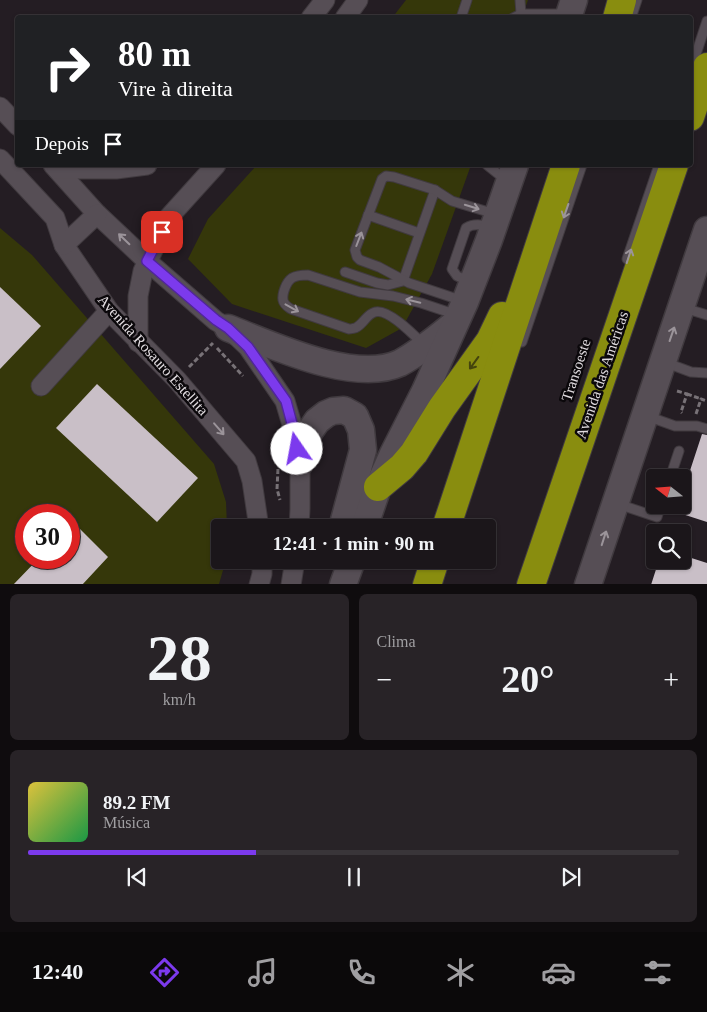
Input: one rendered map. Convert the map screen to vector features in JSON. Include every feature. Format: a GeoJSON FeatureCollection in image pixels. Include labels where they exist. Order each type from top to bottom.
{"type":"FeatureCollection","features":[{"type":"Feature","properties":{"kind":"highway"},"geometry":{"type":"LineString","coordinates":[[617,15],[622,0]]}},
{"type":"Feature","properties":{"kind":"highway"},"geometry":{"type":"LineString","coordinates":[[693,108],[707,67]]}},
{"type":"Feature","properties":{"kind":"highway"},"geometry":{"type":"LineString","coordinates":[[449,519],[565,167]]}},
{"type":"Feature","properties":{"kind":"highway","name":"Avenida das Américas"},"geometry":{"type":"LineString","coordinates":[[531,584],[673,167]]}},
{"type":"Feature","properties":{"kind":"highway"},"geometry":{"type":"LineString","coordinates":[[378,487],[402,467],[414,453],[442,408],[490,341],[501,319],[520,269],[545,228]]}},
{"type":"Feature","properties":{"kind":"highway"},"geometry":{"type":"LineString","coordinates":[[546,538],[553,567],[549,584]]}},
{"type":"Feature","properties":{"kind":"highway"},"geometry":{"type":"LineString","coordinates":[[427,584],[432,569]]}},
{"type":"Feature","properties":{"kind":"main road"},"geometry":{"type":"LineString","coordinates":[[367,519],[378,487],[425,392],[463,306],[512,174]]}},
{"type":"Feature","properties":{"kind":"main road"},"geometry":{"type":"LineString","coordinates":[[588,584],[662,361],[681,307],[702,257],[707,230]]}},
{"type":"Feature","properties":{"kind":"main road"},"geometry":{"type":"LineString","coordinates":[[220,336],[344,367],[369,369],[400,363],[426,347],[463,306]]}},
{"type":"Feature","properties":{"kind":"main road"},"geometry":{"type":"LineString","coordinates":[[289,463],[317,421],[326,414],[344,410],[355,416],[361,430],[363,450],[344,519]]}},
{"type":"Feature","properties":{"kind":"main road"},"geometry":{"type":"LineString","coordinates":[[333,569],[334,584]]}},
{"type":"Feature","properties":{"kind":"main road"},"geometry":{"type":"LineString","coordinates":[[343,584],[349,569]]}},
{"type":"Feature","properties":{"kind":"street"},"geometry":{"type":"LineString","coordinates":[[313,15],[325,0]]}},
{"type":"Feature","properties":{"kind":"street"},"geometry":{"type":"LineString","coordinates":[[347,15],[358,0]]}},
{"type":"Feature","properties":{"kind":"street"},"geometry":{"type":"LineString","coordinates":[[0,107],[15,123]]}},
{"type":"Feature","properties":{"kind":"street","name":"Avenida Rosauro Estellita"},"geometry":{"type":"LineString","coordinates":[[0,159],[55,218],[64,245],[109,311],[177,380],[246,461],[252,481],[258,519]]}},
{"type":"Feature","properties":{"kind":"street"},"geometry":{"type":"LineString","coordinates":[[55,167],[116,169],[132,167]]}},
{"type":"Feature","properties":{"kind":"street"},"geometry":{"type":"LineString","coordinates":[[55,167],[98,214],[147,261],[216,320],[220,336],[248,347],[286,401],[295,435],[289,463],[300,508],[299,519]]}},
{"type":"Feature","properties":{"kind":"street"},"geometry":{"type":"LineString","coordinates":[[138,342],[138,296],[147,261],[169,217],[214,167]]}},
{"type":"Feature","properties":{"kind":"street"},"geometry":{"type":"LineString","coordinates":[[64,245],[98,214]]}},
{"type":"Feature","properties":{"kind":"street"},"geometry":{"type":"LineString","coordinates":[[42,386],[109,311]]}},
{"type":"Feature","properties":{"kind":"street"},"geometry":{"type":"LineString","coordinates":[[259,584],[262,569]]}},
{"type":"Feature","properties":{"kind":"street"},"geometry":{"type":"LineString","coordinates":[[291,584],[294,569]]}},
{"type":"Feature","properties":{"kind":"lane"},"geometry":{"type":"LineString","coordinates":[[462,15],[467,0]]}},
{"type":"Feature","properties":{"kind":"lane"},"geometry":{"type":"LineString","coordinates":[[517,15],[520,0]]}},
{"type":"Feature","properties":{"kind":"lane"},"geometry":{"type":"LineString","coordinates":[[632,15],[637,0]]}},
{"type":"Feature","properties":{"kind":"lane"},"geometry":{"type":"LineString","coordinates":[[524,15],[569,8]]}},
{"type":"Feature","properties":{"kind":"lane"},"geometry":{"type":"LineString","coordinates":[[693,63],[707,21]]}},
{"type":"Feature","properties":{"kind":"lane"},"geometry":{"type":"LineString","coordinates":[[493,167],[512,174]]}},
{"type":"Feature","properties":{"kind":"lane"},"geometry":{"type":"LineString","coordinates":[[519,351],[581,167]]}},
{"type":"Feature","properties":{"kind":"lane"},"geometry":{"type":"LineString","coordinates":[[625,268],[658,167]]}},
{"type":"Feature","properties":{"kind":"lane"},"geometry":{"type":"LineString","coordinates":[[463,306],[360,260],[355,250],[368,215],[382,179],[386,176],[435,190],[452,201],[496,221]]}},
{"type":"Feature","properties":{"kind":"lane"},"geometry":{"type":"LineString","coordinates":[[403,280],[435,190]]}},
{"type":"Feature","properties":{"kind":"lane"},"geometry":{"type":"LineString","coordinates":[[368,215],[419,233]]}},
{"type":"Feature","properties":{"kind":"lane"},"geometry":{"type":"LineString","coordinates":[[345,272],[377,284],[388,285],[403,280]]}},
{"type":"Feature","properties":{"kind":"lane"},"geometry":{"type":"LineString","coordinates":[[426,347],[399,321],[382,312],[376,311],[368,316],[357,328],[349,329],[291,309],[286,306],[283,300],[287,283],[299,275],[308,275],[360,292],[393,296],[421,303],[463,306]]}},
{"type":"Feature","properties":{"kind":"lane"},"geometry":{"type":"LineString","coordinates":[[681,307],[707,315]]}},
{"type":"Feature","properties":{"kind":"lane"},"geometry":{"type":"LineString","coordinates":[[662,361],[692,372],[707,373]]}},
{"type":"Feature","properties":{"kind":"lane"},"geometry":{"type":"LineString","coordinates":[[644,415],[675,426],[697,426],[707,429]]}},
{"type":"Feature","properties":{"kind":"lane"},"geometry":{"type":"LineString","coordinates":[[673,469],[679,451]]}},
{"type":"Feature","properties":{"kind":"lane"},"geometry":{"type":"LineString","coordinates":[[615,503],[646,513]]}},
{"type":"Feature","properties":{"kind":"lane"},"geometry":{"type":"LineString","coordinates":[[648,514],[657,517],[658,514]]}},
{"type":"Feature","properties":{"kind":"path"},"geometry":{"type":"LineString","coordinates":[[177,380],[220,336],[248,382]]}},
{"type":"Feature","properties":{"kind":"path"},"geometry":{"type":"LineString","coordinates":[[676,391],[707,401]]}},
{"type":"Feature","properties":{"kind":"path"},"geometry":{"type":"LineString","coordinates":[[687,394],[681,412],[688,414]]}},
{"type":"Feature","properties":{"kind":"path"},"geometry":{"type":"LineString","coordinates":[[695,417],[701,399]]}},
{"type":"Feature","properties":{"kind":"path"},"geometry":{"type":"LineString","coordinates":[[281,504],[277,489],[277,478],[289,463]]}},
{"type":"Feature","properties":{"kind":"shaded area"},"geometry":{"type":"Polygon","coordinates":[[[406,0],[528,0],[523,15],[394,15],[406,0]]]}},
{"type":"Feature","properties":{"kind":"shaded area"},"geometry":{"type":"Polygon","coordinates":[[[255,167],[470,167],[432,274],[402,328],[366,348],[232,304],[188,259],[208,219],[255,167]]]}},
{"type":"Feature","properties":{"kind":"shaded area"},"geometry":{"type":"Polygon","coordinates":[[[0,228],[32,255],[214,464],[226,502],[227,519],[211,519],[211,569],[223,569],[219,584],[0,584],[0,228]]]}},
{"type":"Feature","properties":{"kind":"building"},"geometry":{"type":"Polygon","coordinates":[[[0,287],[41,326],[0,369],[0,287]]]}},
{"type":"Feature","properties":{"kind":"building"},"geometry":{"type":"Polygon","coordinates":[[[97,384],[198,478],[157,522],[56,428],[97,384]]]}},
{"type":"Feature","properties":{"kind":"building"},"geometry":{"type":"Polygon","coordinates":[[[702,434],[707,435],[707,522],[682,514],[691,514],[691,469],[702,434]]]}},
{"type":"Feature","properties":{"kind":"building"},"geometry":{"type":"Polygon","coordinates":[[[80,529],[108,557],[83,584],[14,584],[28,569],[80,569],[80,529]]]}},
{"type":"Feature","properties":{"kind":"building"},"geometry":{"type":"Polygon","coordinates":[[[691,558],[707,563],[707,584],[651,584],[656,569],[691,569],[691,558]]]}},
{"type":"Feature","properties":{"kind":"route"},"geometry":{"type":"LineString","coordinates":[[162,232],[147,261],[228,328],[248,347],[286,401],[297,449]]}}]}
